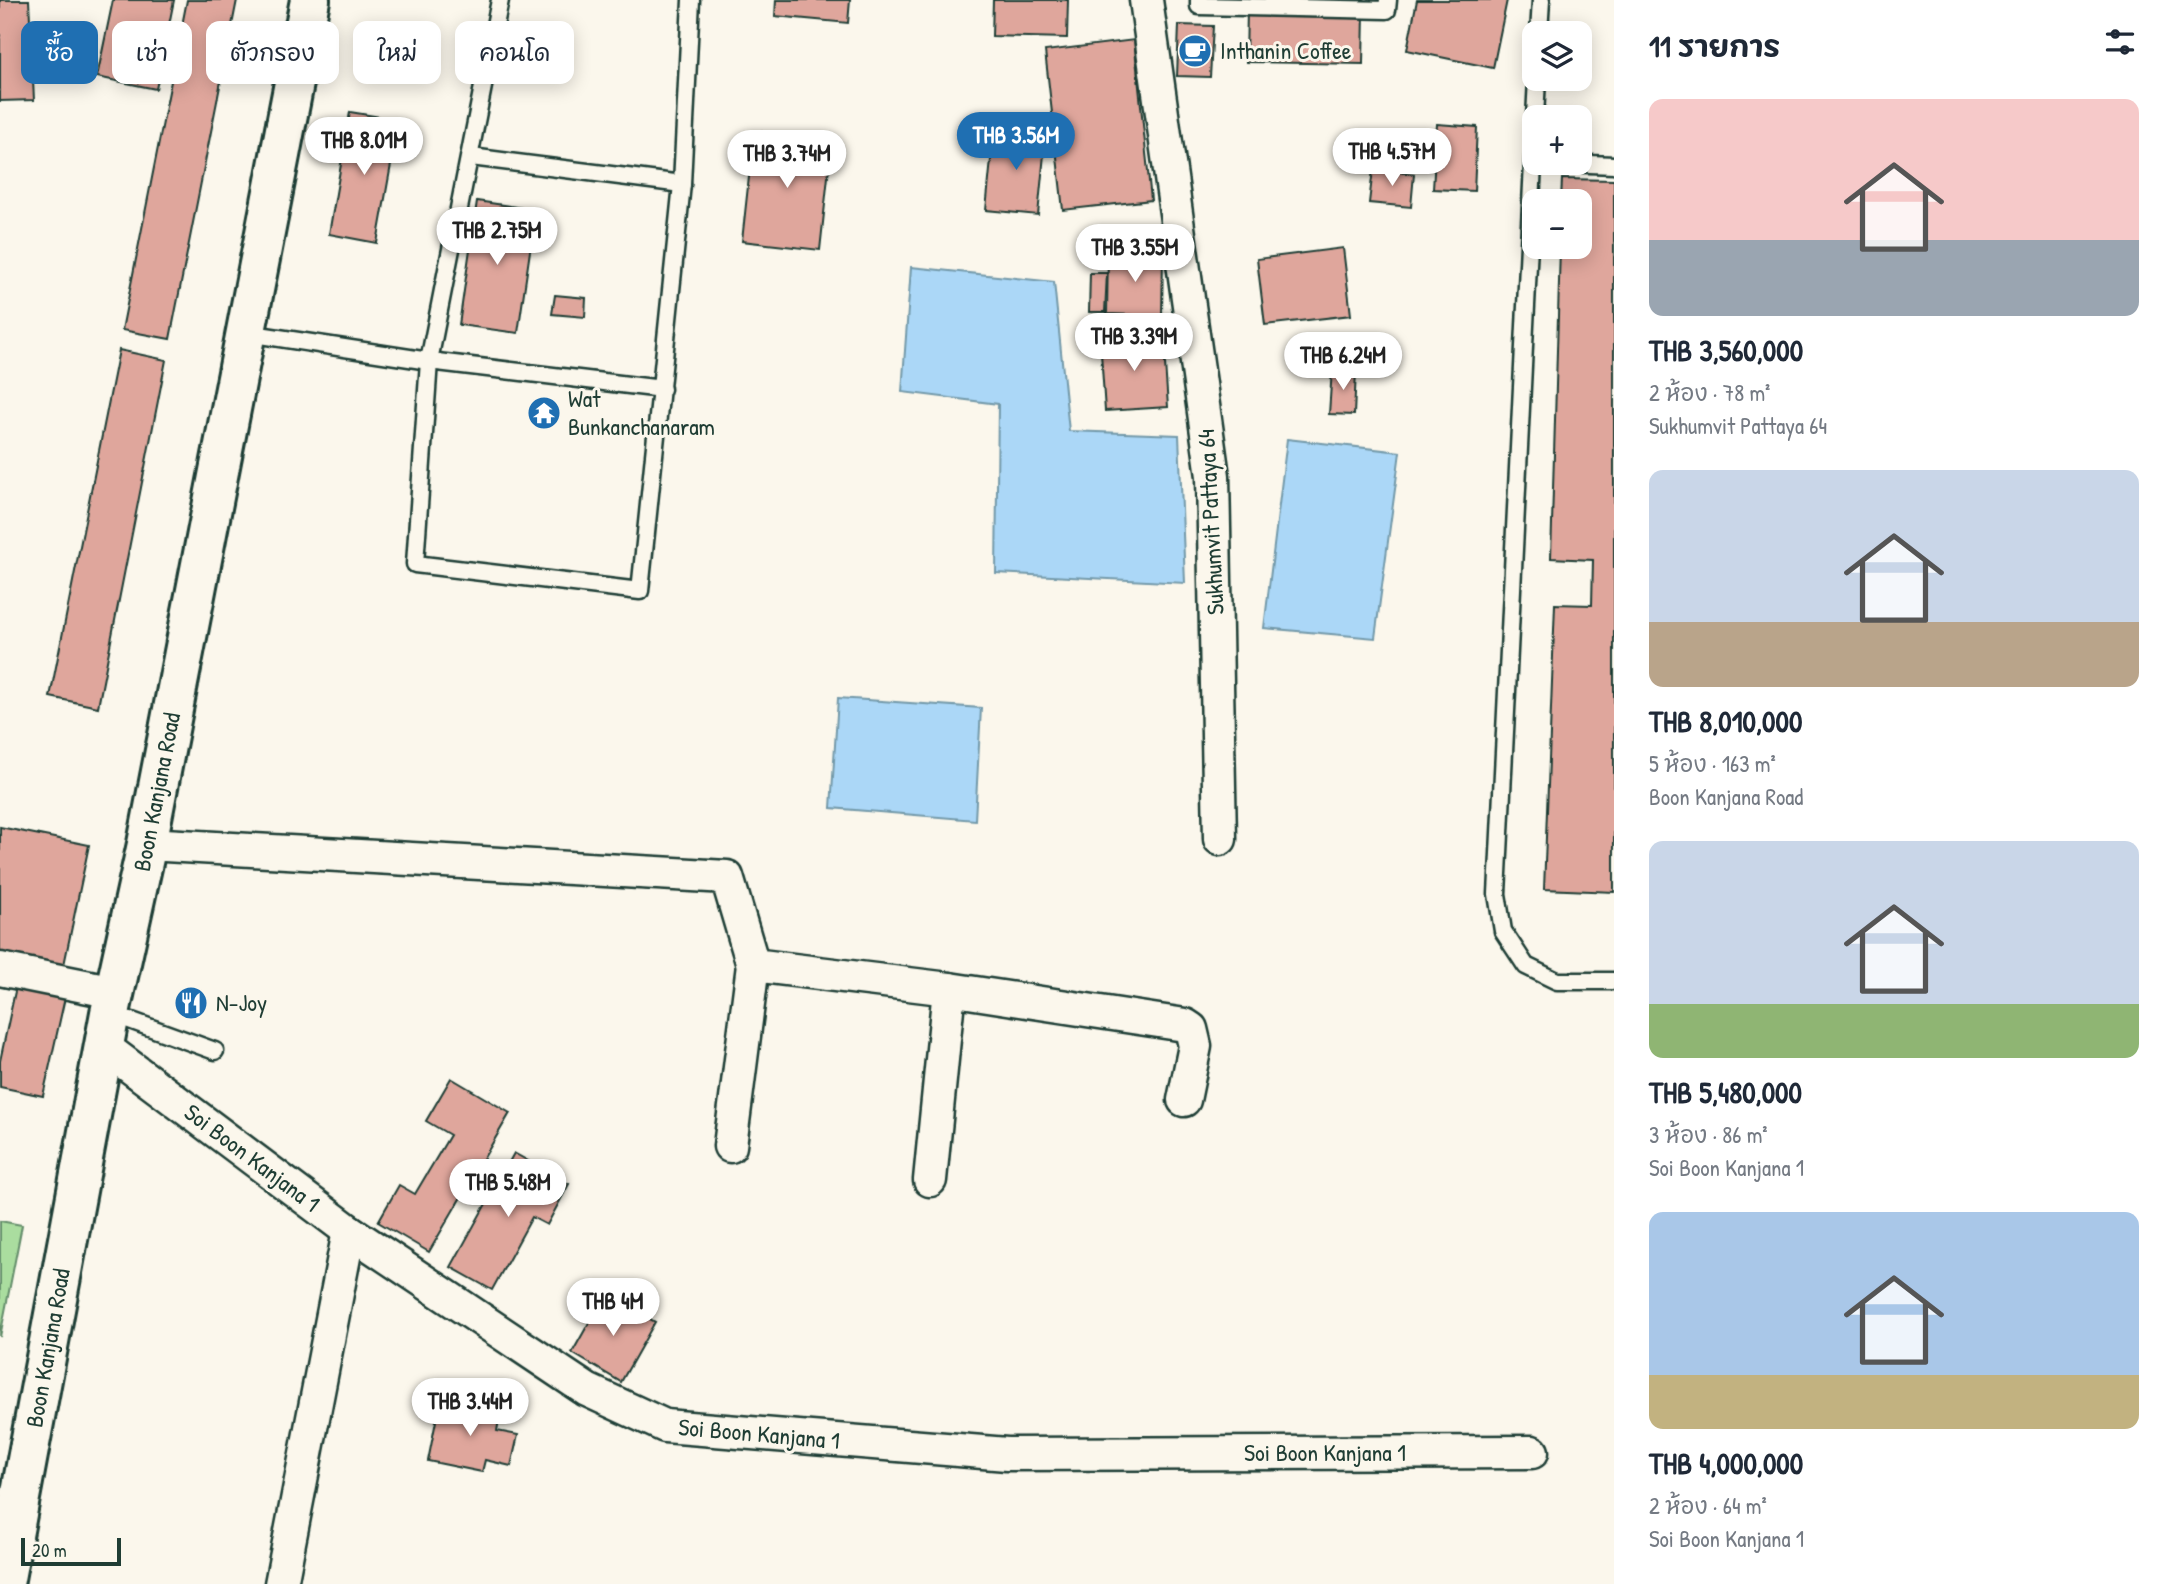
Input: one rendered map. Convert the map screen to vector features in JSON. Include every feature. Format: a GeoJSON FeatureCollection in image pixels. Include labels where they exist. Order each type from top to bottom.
{"type":"FeatureCollection","features":[{"type":"Feature","properties":{"kind":"street","name":"Boon Kanjana Road"},"geometry":{"type":"LineString","coordinates":[[4,1584],[109,1017],[147,844],[310,0]]}},
{"type":"Feature","properties":{"kind":"street","name":"Sukhumvit Pattaya 64"},"geometry":{"type":"LineString","coordinates":[[1146,0],[1213,476],[1220,839]]}},
{"type":"Feature","properties":{"kind":"street"},"geometry":{"type":"LineString","coordinates":[[147,844],[727,877],[753,965],[730,1146]]}},
{"type":"Feature","properties":{"kind":"street"},"geometry":{"type":"LineString","coordinates":[[753,965],[949,989],[1185,1025],[1191,1029],[1195,1046],[1184,1100]]}},
{"type":"Feature","properties":{"kind":"street"},"geometry":{"type":"LineString","coordinates":[[0,969],[109,1017]]}},
{"type":"Feature","properties":{"kind":"street"},"geometry":{"type":"LineString","coordinates":[[930,1180],[949,989]]}},
{"type":"Feature","properties":{"kind":"street","name":"Soi Boon Kanjana 1"},"geometry":{"type":"LineString","coordinates":[[109,1017],[349,1231],[587,1390],[665,1426],[1007,1454],[1532,1452]]}},
{"type":"Feature","properties":{"kind":"street"},"geometry":{"type":"LineString","coordinates":[[281,1584],[349,1231]]}},
{"type":"Feature","properties":{"kind":"lane"},"geometry":{"type":"LineString","coordinates":[[500,0],[429,361],[415,564],[640,591],[682,184],[691,0]]}},
{"type":"Feature","properties":{"kind":"lane"},"geometry":{"type":"LineString","coordinates":[[1199,0],[1199,6],[1387,10],[1388,0]]}},
{"type":"Feature","properties":{"kind":"lane"},"geometry":{"type":"LineString","coordinates":[[1540,21],[1541,0]]}},
{"type":"Feature","properties":{"kind":"lane"},"geometry":{"type":"LineString","coordinates":[[471,157],[682,184]]}},
{"type":"Feature","properties":{"kind":"lane"},"geometry":{"type":"LineString","coordinates":[[1592,164],[1614,165]]}},
{"type":"Feature","properties":{"kind":"lane"},"geometry":{"type":"LineString","coordinates":[[1533,175],[1497,894],[1503,931],[1526,966],[1558,981],[1614,981]]}},
{"type":"Feature","properties":{"kind":"lane"},"geometry":{"type":"LineString","coordinates":[[246,334],[429,361],[662,389]]}},
{"type":"Feature","properties":{"kind":"lane"},"geometry":{"type":"LineString","coordinates":[[109,1017],[215,1052]]}},
{"type":"Feature","properties":{"kind":"green space"},"geometry":{"type":"Polygon","coordinates":[[[0,1221],[22,1225],[0,1337],[0,1221]]]}},
{"type":"Feature","properties":{"kind":"water"},"geometry":{"type":"Polygon","coordinates":[[[911,267],[1054,282],[1069,431],[1179,435],[1185,583],[996,573],[998,404],[902,392],[911,267]]]}},
{"type":"Feature","properties":{"kind":"water"},"geometry":{"type":"Polygon","coordinates":[[[1287,439],[1400,452],[1375,638],[1264,628],[1287,439]]]}},
{"type":"Feature","properties":{"kind":"water"},"geometry":{"type":"Polygon","coordinates":[[[838,698],[981,708],[975,820],[831,808],[838,698]]]}},
{"type":"Feature","properties":{"kind":"building"},"geometry":{"type":"Polygon","coordinates":[[[0,0],[29,0],[30,21],[21,21],[21,84],[33,84],[34,100],[0,101],[0,0]]]}},
{"type":"Feature","properties":{"kind":"building"},"geometry":{"type":"Polygon","coordinates":[[[113,0],[174,0],[170,21],[112,21],[112,80],[98,77],[113,0]]]}},
{"type":"Feature","properties":{"kind":"building"},"geometry":{"type":"Polygon","coordinates":[[[187,0],[237,0],[233,21],[206,21],[206,84],[220,84],[170,339],[122,330],[170,84],[192,84],[192,21],[183,21],[187,0]]]}},
{"type":"Feature","properties":{"kind":"building"},"geometry":{"type":"Polygon","coordinates":[[[776,0],[850,0],[848,23],[775,16],[776,0]]]}},
{"type":"Feature","properties":{"kind":"building"},"geometry":{"type":"Polygon","coordinates":[[[993,0],[1068,0],[1067,38],[992,36],[993,0]]]}},
{"type":"Feature","properties":{"kind":"building"},"geometry":{"type":"Polygon","coordinates":[[[1417,0],[1507,0],[1493,68],[1407,50],[1417,0]]]}},
{"type":"Feature","properties":{"kind":"building"},"geometry":{"type":"Polygon","coordinates":[[[1247,9],[1364,11],[1363,64],[1246,62],[1247,9]]]}},
{"type":"Feature","properties":{"kind":"building","name":"Inthanin Coffee"},"geometry":{"type":"Polygon","coordinates":[[[1179,25],[1213,26],[1210,77],[1177,76],[1179,25]]]}},
{"type":"Feature","properties":{"kind":"building"},"geometry":{"type":"Polygon","coordinates":[[[1134,40],[1151,200],[1063,210],[1045,51],[1134,40]]]}},
{"type":"Feature","properties":{"kind":"building"},"geometry":{"type":"Polygon","coordinates":[[[131,84],[157,84],[156,89],[131,84]]]}},
{"type":"Feature","properties":{"kind":"building"},"geometry":{"type":"Polygon","coordinates":[[[350,112],[399,120],[377,243],[329,234],[350,112]]]}},
{"type":"Feature","properties":{"kind":"building"},"geometry":{"type":"Polygon","coordinates":[[[1437,124],[1477,127],[1474,191],[1433,189],[1437,124]]]}},
{"type":"Feature","properties":{"kind":"building"},"geometry":{"type":"Polygon","coordinates":[[[994,129],[1046,134],[1038,215],[986,210],[994,129]]]}},
{"type":"Feature","properties":{"kind":"building"},"geometry":{"type":"Polygon","coordinates":[[[754,131],[832,140],[820,250],[742,241],[754,131]]]}},
{"type":"Feature","properties":{"kind":"building"},"geometry":{"type":"Polygon","coordinates":[[[1373,169],[1414,174],[1411,207],[1369,203],[1373,169]]]}},
{"type":"Feature","properties":{"kind":"building"},"geometry":{"type":"Polygon","coordinates":[[[1562,179],[1614,180],[1614,892],[1544,889],[1555,604],[1592,605],[1593,560],[1551,558],[1560,259],[1592,259],[1592,189],[1562,189],[1562,179]]]}},
{"type":"Feature","properties":{"kind":"building"},"geometry":{"type":"Polygon","coordinates":[[[477,201],[536,210],[518,333],[459,325],[477,201]]]}},
{"type":"Feature","properties":{"kind":"building"},"geometry":{"type":"Polygon","coordinates":[[[1343,248],[1351,315],[1265,325],[1257,259],[1343,248]]]}},
{"type":"Feature","properties":{"kind":"building"},"geometry":{"type":"Polygon","coordinates":[[[1108,253],[1163,254],[1162,316],[1107,314],[1108,253]]]}},
{"type":"Feature","properties":{"kind":"building"},"geometry":{"type":"Polygon","coordinates":[[[1090,273],[1107,273],[1105,312],[1089,312],[1090,273]]]}},
{"type":"Feature","properties":{"kind":"building"},"geometry":{"type":"Polygon","coordinates":[[[555,295],[586,298],[585,317],[552,314],[555,295]]]}},
{"type":"Feature","properties":{"kind":"building"},"geometry":{"type":"Polygon","coordinates":[[[1163,334],[1168,407],[1105,411],[1100,338],[1163,334]]]}},
{"type":"Feature","properties":{"kind":"building"},"geometry":{"type":"Polygon","coordinates":[[[119,350],[166,360],[98,707],[50,697],[119,350]]]}},
{"type":"Feature","properties":{"kind":"building"},"geometry":{"type":"Polygon","coordinates":[[[1332,369],[1356,370],[1354,415],[1329,414],[1332,369]]]}},
{"type":"Feature","properties":{"kind":"building"},"geometry":{"type":"Polygon","coordinates":[[[0,827],[89,845],[64,965],[0,952],[0,827]]]}},
{"type":"Feature","properties":{"kind":"building"},"geometry":{"type":"Polygon","coordinates":[[[17,982],[66,993],[43,1096],[0,1087],[0,1061],[17,982]]]}},
{"type":"Feature","properties":{"kind":"building"},"geometry":{"type":"Polygon","coordinates":[[[451,1078],[510,1113],[429,1252],[378,1222],[399,1185],[415,1194],[450,1135],[426,1121],[451,1078]]]}},
{"type":"Feature","properties":{"kind":"building"},"geometry":{"type":"Polygon","coordinates":[[[514,1153],[569,1184],[547,1225],[532,1217],[492,1290],[451,1267],[514,1153]]]}},
{"type":"Feature","properties":{"kind":"building"},"geometry":{"type":"Polygon","coordinates":[[[605,1294],[655,1322],[621,1382],[572,1353],[605,1294]]]}},
{"type":"Feature","properties":{"kind":"building"},"geometry":{"type":"Polygon","coordinates":[[[440,1401],[500,1414],[497,1431],[518,1435],[511,1466],[485,1460],[482,1472],[428,1461],[440,1401]]]}},
{"type":"Feature","properties":{"kind":"place","name":"Inthanin Coffee"},"geometry":{"type":"Point","coordinates":[1195,51]}},
{"type":"Feature","properties":{"kind":"place","name":"Wat Bunkanchanaram"},"geometry":{"type":"Point","coordinates":[544,413]}},
{"type":"Feature","properties":{"kind":"place","name":"N-Joy"},"geometry":{"type":"Point","coordinates":[191,1003]}}]}
